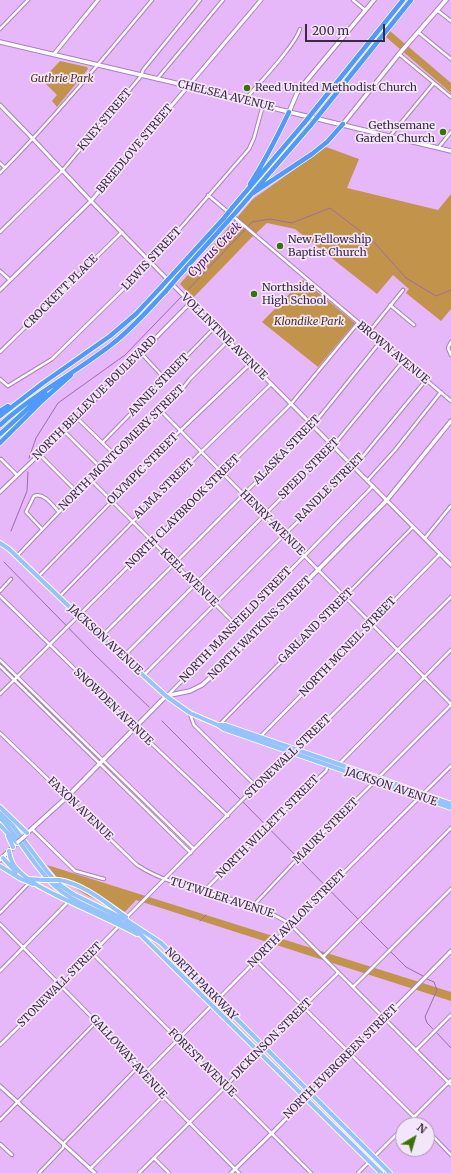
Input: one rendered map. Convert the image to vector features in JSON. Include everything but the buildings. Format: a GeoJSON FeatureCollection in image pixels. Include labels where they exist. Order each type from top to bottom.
{"type":"FeatureCollection","features":[{"type":"Feature","properties":{"kind":"highway"},"geometry":{"type":"LineString","coordinates":[[0,417],[18,401],[110,336],[136,314],[224,218],[305,122],[403,0]]}},
{"type":"Feature","properties":{"kind":"highway"},"geometry":{"type":"LineString","coordinates":[[0,434],[39,398],[130,329],[166,291],[228,222],[311,125],[411,0]]}},
{"type":"Feature","properties":{"kind":"highway"},"geometry":{"type":"LineString","coordinates":[[237,202],[263,165],[289,112]]}},
{"type":"Feature","properties":{"kind":"highway"},"geometry":{"type":"LineString","coordinates":[[253,193],[312,154],[327,142],[342,124]]}},
{"type":"Feature","properties":{"kind":"highway"},"geometry":{"type":"LineString","coordinates":[[0,443],[42,401],[86,362]]}},
{"type":"Feature","properties":{"kind":"highway"},"geometry":{"type":"LineString","coordinates":[[0,425],[33,398],[79,368]]}},
{"type":"Feature","properties":{"kind":"highway"},"geometry":{"type":"LineString","coordinates":[[0,411],[18,401]]}},
{"type":"Feature","properties":{"kind":"main road"},"geometry":{"type":"LineString","coordinates":[[289,112],[297,93],[303,85],[374,0]]}},
{"type":"Feature","properties":{"kind":"main road"},"geometry":{"type":"LineString","coordinates":[[342,124],[445,0]]}},
{"type":"Feature","properties":{"kind":"main road","name":"CHELSEA AVENUE"},"geometry":{"type":"LineString","coordinates":[[0,42],[188,86],[451,151]]}},
{"type":"Feature","properties":{"kind":"main road","name":"NORTH WATKINS STREET"},"geometry":{"type":"LineString","coordinates":[[166,696],[190,691],[202,685],[222,667],[318,571],[386,500],[451,421]]}},
{"type":"Feature","properties":{"kind":"main road","name":"JACKSON AVENUE"},"geometry":{"type":"LineString","coordinates":[[0,543],[17,556],[101,637],[166,696],[190,713],[224,729],[296,750],[375,782],[451,804]]}},
{"type":"Feature","properties":{"kind":"main road"},"geometry":{"type":"LineString","coordinates":[[144,938],[120,924],[69,902],[36,885],[1,859],[32,828],[67,797],[166,696]]}},
{"type":"Feature","properties":{"kind":"main road","name":"JACKSON AVENUE"},"geometry":{"type":"LineString","coordinates":[[258,739],[290,752],[330,763]]}},
{"type":"Feature","properties":{"kind":"main road","name":"JACKSON AVENUE"},"geometry":{"type":"LineString","coordinates":[[337,766],[379,778],[451,808]]}},
{"type":"Feature","properties":{"kind":"main road"},"geometry":{"type":"LineString","coordinates":[[0,807],[26,834]]}},
{"type":"Feature","properties":{"kind":"main road","name":"NORTH PARKWAY"},"geometry":{"type":"LineString","coordinates":[[0,813],[13,826],[57,883],[74,894],[121,917],[146,932],[160,943],[390,1173]]}},
{"type":"Feature","properties":{"kind":"main road","name":"NORTH PARKWAY"},"geometry":{"type":"LineString","coordinates":[[0,818],[11,829],[44,874],[56,887],[73,898],[130,926],[144,938],[381,1173]]}},
{"type":"Feature","properties":{"kind":"main road"},"geometry":{"type":"LineString","coordinates":[[0,825],[16,844]]}},
{"type":"Feature","properties":{"kind":"main road"},"geometry":{"type":"LineString","coordinates":[[9,851],[10,859],[13,864],[30,881]]}},
{"type":"Feature","properties":{"kind":"main road"},"geometry":{"type":"LineString","coordinates":[[0,866],[30,881],[59,880],[69,882],[95,895],[146,932]]}},
{"type":"Feature","properties":{"kind":"street"},"geometry":{"type":"LineString","coordinates":[[0,29],[28,0]]}},
{"type":"Feature","properties":{"kind":"street"},"geometry":{"type":"LineString","coordinates":[[54,54],[98,0]]}},
{"type":"Feature","properties":{"kind":"street"},"geometry":{"type":"LineString","coordinates":[[0,173],[34,139],[152,0]]}},
{"type":"Feature","properties":{"kind":"street","name":"KNEY STREET"},"geometry":{"type":"LineString","coordinates":[[0,232],[62,171],[142,76],[143,70],[200,0]]}},
{"type":"Feature","properties":{"kind":"street"},"geometry":{"type":"LineString","coordinates":[[156,79],[224,0]]}},
{"type":"Feature","properties":{"kind":"street","name":"BREEDLOVE STREET"},"geometry":{"type":"LineString","coordinates":[[0,290],[90,201],[261,0]]}},
{"type":"Feature","properties":{"kind":"street"},"geometry":{"type":"LineString","coordinates":[[353,0],[365,10]]}},
{"type":"Feature","properties":{"kind":"street"},"geometry":{"type":"LineString","coordinates":[[437,10],[451,22]]}},
{"type":"Feature","properties":{"kind":"street"},"geometry":{"type":"LineString","coordinates":[[245,100],[285,52],[300,29]]}},
{"type":"Feature","properties":{"kind":"street"},"geometry":{"type":"LineString","coordinates":[[418,32],[451,59]]}},
{"type":"Feature","properties":{"kind":"street"},"geometry":{"type":"LineString","coordinates":[[399,54],[451,97]]}},
{"type":"Feature","properties":{"kind":"street"},"geometry":{"type":"LineString","coordinates":[[390,136],[434,83]]}},
{"type":"Feature","properties":{"kind":"street","name":"VOLLINTINE AVENUE"},"geometry":{"type":"LineString","coordinates":[[0,105],[34,139],[90,201],[122,232],[214,328],[451,565]]}},
{"type":"Feature","properties":{"kind":"street","name":"LEWIS STREET"},"geometry":{"type":"LineString","coordinates":[[0,379],[8,386],[52,359],[151,262],[249,149],[254,138],[263,105]]}},
{"type":"Feature","properties":{"kind":"street"},"geometry":{"type":"LineString","coordinates":[[439,148],[451,132]]}},
{"type":"Feature","properties":{"kind":"street"},"geometry":{"type":"LineString","coordinates":[[0,163],[5,168]]}},
{"type":"Feature","properties":{"kind":"street","name":"BROWN AVENUE"},"geometry":{"type":"LineString","coordinates":[[208,195],[451,401]]}},
{"type":"Feature","properties":{"kind":"street","name":"CROCKETT PLACE"},"geometry":{"type":"LineString","coordinates":[[0,352],[122,232]]}},
{"type":"Feature","properties":{"kind":"street"},"geometry":{"type":"LineString","coordinates":[[0,271],[10,280]]}},
{"type":"Feature","properties":{"kind":"street"},"geometry":{"type":"LineString","coordinates":[[369,332],[403,290]]}},
{"type":"Feature","properties":{"kind":"street","name":"NORTH BELLEVUE BOULEVARD"},"geometry":{"type":"LineString","coordinates":[[0,492],[64,431],[190,303]]}},
{"type":"Feature","properties":{"kind":"street"},"geometry":{"type":"LineString","coordinates":[[390,305],[414,325]]}},
{"type":"Feature","properties":{"kind":"street","name":"NORTH CLAYBROOK STREET"},"geometry":{"type":"LineString","coordinates":[[0,694],[291,404],[358,323]]}},
{"type":"Feature","properties":{"kind":"street","name":"ANNIE STREET"},"geometry":{"type":"LineString","coordinates":[[103,442],[214,328]]}},
{"type":"Feature","properties":{"kind":"street","name":"NORTH MONTGOMERY STREET"},"geometry":{"type":"LineString","coordinates":[[17,556],[228,341]]}},
{"type":"Feature","properties":{"kind":"street","name":"ALASKA STREET"},"geometry":{"type":"LineString","coordinates":[[101,637],[313,426],[380,342]]}},
{"type":"Feature","properties":{"kind":"street"},"geometry":{"type":"LineString","coordinates":[[451,342],[448,348],[451,355]]}},
{"type":"Feature","properties":{"kind":"street"},"geometry":{"type":"LineString","coordinates":[[141,353],[165,379]]}},
{"type":"Feature","properties":{"kind":"street","name":"SPEED STREET"},"geometry":{"type":"LineString","coordinates":[[123,657],[333,446],[403,361]]}},
{"type":"Feature","properties":{"kind":"street","name":"OLYMPIC STREET"},"geometry":{"type":"LineString","coordinates":[[38,577],[180,431],[250,364]]}},
{"type":"Feature","properties":{"kind":"street","name":"RANDLE STREET"},"geometry":{"type":"LineString","coordinates":[[144,675],[354,467],[426,380]]}},
{"type":"Feature","properties":{"kind":"street","name":"ALMA STREET"},"geometry":{"type":"LineString","coordinates":[[59,597],[132,521],[271,384]]}},
{"type":"Feature","properties":{"kind":"street"},"geometry":{"type":"LineString","coordinates":[[367,481],[395,450],[440,392]]}},
{"type":"Feature","properties":{"kind":"street","name":"HENRY AVENUE"},"geometry":{"type":"LineString","coordinates":[[160,411],[451,704]]}},
{"type":"Feature","properties":{"kind":"street"},"geometry":{"type":"LineString","coordinates":[[77,418],[116,456]]}},
{"type":"Feature","properties":{"kind":"street"},"geometry":{"type":"LineString","coordinates":[[64,431],[102,469]]}},
{"type":"Feature","properties":{"kind":"street"},"geometry":{"type":"LineString","coordinates":[[40,454],[78,494]]}},
{"type":"Feature","properties":{"kind":"street"},"geometry":{"type":"LineString","coordinates":[[1,459],[17,475]]}},
{"type":"Feature","properties":{"kind":"street","name":"KEEL AVENUE"},"geometry":{"type":"LineString","coordinates":[[91,480],[236,625]]}},
{"type":"Feature","properties":{"kind":"street","name":"NORTH MANSFIELD STREET"},"geometry":{"type":"LineString","coordinates":[[166,696],[373,486]]}},
{"type":"Feature","properties":{"kind":"street"},"geometry":{"type":"LineString","coordinates":[[42,530],[26,512],[34,496],[37,494],[41,495],[59,512]]}},
{"type":"Feature","properties":{"kind":"street"},"geometry":{"type":"LineString","coordinates":[[425,538],[451,506]]}},
{"type":"Feature","properties":{"kind":"street","name":"GARLAND STREET"},"geometry":{"type":"LineString","coordinates":[[218,725],[413,527]]}},
{"type":"Feature","properties":{"kind":"street","name":"NORTH MCNEIL STREET"},"geometry":{"type":"LineString","coordinates":[[258,739],[440,554]]}},
{"type":"Feature","properties":{"kind":"street"},"geometry":{"type":"LineString","coordinates":[[0,591],[11,580]]}},
{"type":"Feature","properties":{"kind":"street","name":"SNOWDEN AVENUE"},"geometry":{"type":"LineString","coordinates":[[0,596],[49,645],[228,816]]}},
{"type":"Feature","properties":{"kind":"street","name":"STONEWALL STREET"},"geometry":{"type":"LineString","coordinates":[[127,918],[290,752],[296,750],[451,597]]}},
{"type":"Feature","properties":{"kind":"street"},"geometry":{"type":"LineString","coordinates":[[337,766],[451,650]]}},
{"type":"Feature","properties":{"kind":"street"},"geometry":{"type":"LineString","coordinates":[[0,660],[191,853]]}},
{"type":"Feature","properties":{"kind":"street"},"geometry":{"type":"LineString","coordinates":[[0,666],[55,720],[151,807],[194,849]]}},
{"type":"Feature","properties":{"kind":"street","name":"MAURY STREET"},"geometry":{"type":"LineString","coordinates":[[253,906],[298,858],[451,704]]}},
{"type":"Feature","properties":{"kind":"street"},"geometry":{"type":"LineString","coordinates":[[190,713],[194,726],[257,787]]}},
{"type":"Feature","properties":{"kind":"street"},"geometry":{"type":"LineString","coordinates":[[55,720],[58,717]]}},
{"type":"Feature","properties":{"kind":"street","name":"FAXON AVENUE"},"geometry":{"type":"LineString","coordinates":[[0,733],[137,864],[146,871],[164,879]]}},
{"type":"Feature","properties":{"kind":"street","name":"NORTH WILLETT STREET"},"geometry":{"type":"LineString","coordinates":[[204,891],[268,826],[326,771],[330,763]]}},
{"type":"Feature","properties":{"kind":"street","name":"NORTH AVALON STREET"},"geometry":{"type":"LineString","coordinates":[[144,1074],[216,1000],[451,766]]}},
{"type":"Feature","properties":{"kind":"street"},"geometry":{"type":"LineString","coordinates":[[148,810],[151,807]]}},
{"type":"Feature","properties":{"kind":"street"},"geometry":{"type":"LineString","coordinates":[[152,814],[155,811]]}},
{"type":"Feature","properties":{"kind":"street"},"geometry":{"type":"LineString","coordinates":[[32,828],[75,871],[104,879]]}},
{"type":"Feature","properties":{"kind":"street"},"geometry":{"type":"LineString","coordinates":[[323,957],[451,828]]}},
{"type":"Feature","properties":{"kind":"street","name":"TUTWILER AVENUE"},"geometry":{"type":"LineString","coordinates":[[164,879],[253,906],[274,914],[291,925],[450,1082]]}},
{"type":"Feature","properties":{"kind":"street"},"geometry":{"type":"LineString","coordinates":[[0,913],[30,881]]}},
{"type":"Feature","properties":{"kind":"street"},"geometry":{"type":"LineString","coordinates":[[353,987],[451,889]]}},
{"type":"Feature","properties":{"kind":"street"},"geometry":{"type":"LineString","coordinates":[[0,971],[69,902]]}},
{"type":"Feature","properties":{"kind":"street","name":"GALLOWAY AVENUE"},"geometry":{"type":"LineString","coordinates":[[0,924],[97,1021],[128,1054],[163,1096],[239,1173]]}},
{"type":"Feature","properties":{"kind":"street","name":"STONEWALL STREET"},"geometry":{"type":"LineString","coordinates":[[0,1045],[120,924]]}},
{"type":"Feature","properties":{"kind":"street","name":"NORTH EVERGREEN STREET"},"geometry":{"type":"LineString","coordinates":[[231,1173],[451,951]]}},
{"type":"Feature","properties":{"kind":"street","name":"FOREST AVENUE"},"geometry":{"type":"LineString","coordinates":[[92,953],[311,1173]]}},
{"type":"Feature","properties":{"kind":"street"},"geometry":{"type":"LineString","coordinates":[[256,960],[414,1117],[450,1082]]}},
{"type":"Feature","properties":{"kind":"street","name":"DICKINSON STREET"},"geometry":{"type":"LineString","coordinates":[[139,1173],[225,1087],[258,1051],[338,973]]}},
{"type":"Feature","properties":{"kind":"street"},"geometry":{"type":"LineString","coordinates":[[417,1049],[451,1015]]}},
{"type":"Feature","properties":{"kind":"street"},"geometry":{"type":"LineString","coordinates":[[0,1120],[97,1021]]}},
{"type":"Feature","properties":{"kind":"street"},"geometry":{"type":"LineString","coordinates":[[39,1173],[63,1148],[64,1144],[138,1067]]}},
{"type":"Feature","properties":{"kind":"street"},"geometry":{"type":"LineString","coordinates":[[0,1087],[95,1173]]}},
{"type":"Feature","properties":{"kind":"street"},"geometry":{"type":"LineString","coordinates":[[90,1169],[163,1096]]}},
{"type":"Feature","properties":{"kind":"street"},"geometry":{"type":"LineString","coordinates":[[358,1173],[395,1136]]}},
{"type":"Feature","properties":{"kind":"street"},"geometry":{"type":"LineString","coordinates":[[435,1138],[451,1154]]}},
{"type":"Feature","properties":{"kind":"street"},"geometry":{"type":"LineString","coordinates":[[0,1144],[12,1155]]}},
{"type":"Feature","properties":{"kind":"street"},"geometry":{"type":"LineString","coordinates":[[154,1158],[169,1173]]}},
{"type":"Feature","properties":{"kind":"green space"},"geometry":{"type":"Polygon","coordinates":[[[390,31],[451,83],[451,93],[386,37],[390,31]]]}},
{"type":"Feature","properties":{"kind":"green space","name":"Guthrie Park"},"geometry":{"type":"Polygon","coordinates":[[[60,61],[87,67],[88,69],[57,107],[52,101],[57,95],[42,80],[60,61]]]}},
{"type":"Feature","properties":{"kind":"green space"},"geometry":{"type":"Polygon","coordinates":[[[326,147],[359,159],[347,188],[438,210],[451,194],[451,309],[441,321],[406,293],[409,289],[393,275],[377,294],[295,229],[267,223],[193,298],[180,284],[253,199],[326,147]]]}},
{"type":"Feature","properties":{"kind":"green space","name":"Klondike Park"},"geometry":{"type":"Polygon","coordinates":[[[303,280],[355,323],[318,367],[262,322],[303,280]]]}},
{"type":"Feature","properties":{"kind":"green space"},"geometry":{"type":"Polygon","coordinates":[[[47,865],[451,992],[451,1001],[136,900],[125,912],[88,896],[56,876],[47,865]]]}},
{"type":"Feature","properties":{"kind":"waterway","name":"Cyprus Creek"},"geometry":{"type":"LineString","coordinates":[[184,294],[252,222],[270,219],[292,223],[330,208],[372,240],[406,278],[436,296],[451,290]]}},
{"type":"Feature","properties":{"kind":"waterway","name":"Cyprus Creek"},"geometry":{"type":"LineString","coordinates":[[29,458],[36,438],[58,403],[125,355],[182,296]]}},
{"type":"Feature","properties":{"kind":"waterway"},"geometry":{"type":"LineString","coordinates":[[11,531],[27,491],[28,472]]}},
{"type":"Feature","properties":{"kind":"waterway"},"geometry":{"type":"LineString","coordinates":[[4,562],[95,655],[149,707]]}},
{"type":"Feature","properties":{"kind":"waterway"},"geometry":{"type":"LineString","coordinates":[[162,721],[240,799]]}},
{"type":"Feature","properties":{"kind":"waterway"},"geometry":{"type":"LineString","coordinates":[[243,802],[358,919]]}},
{"type":"Feature","properties":{"kind":"waterway"},"geometry":{"type":"LineString","coordinates":[[200,921],[206,915]]}},
{"type":"Feature","properties":{"kind":"waterway"},"geometry":{"type":"LineString","coordinates":[[361,922],[406,967],[423,976]]}},
{"type":"Feature","properties":{"kind":"waterway"},"geometry":{"type":"LineString","coordinates":[[427,979],[434,982],[437,990],[425,1017],[427,1023],[433,1029]]}},
{"type":"Feature","properties":{"kind":"waterway"},"geometry":{"type":"LineString","coordinates":[[437,1033],[451,1048]]}},
{"type":"Feature","properties":{"kind":"place","name":"Reed United Methodist Church"},"geometry":{"type":"Point","coordinates":[247,88]}},
{"type":"Feature","properties":{"kind":"place","name":"Gethsemane Garden Church"},"geometry":{"type":"Point","coordinates":[443,132]}},
{"type":"Feature","properties":{"kind":"place","name":"New Fellowship Baptist Church"},"geometry":{"type":"Point","coordinates":[280,246]}},
{"type":"Feature","properties":{"kind":"place","name":"Northside High School"},"geometry":{"type":"Point","coordinates":[254,294]}}]}
